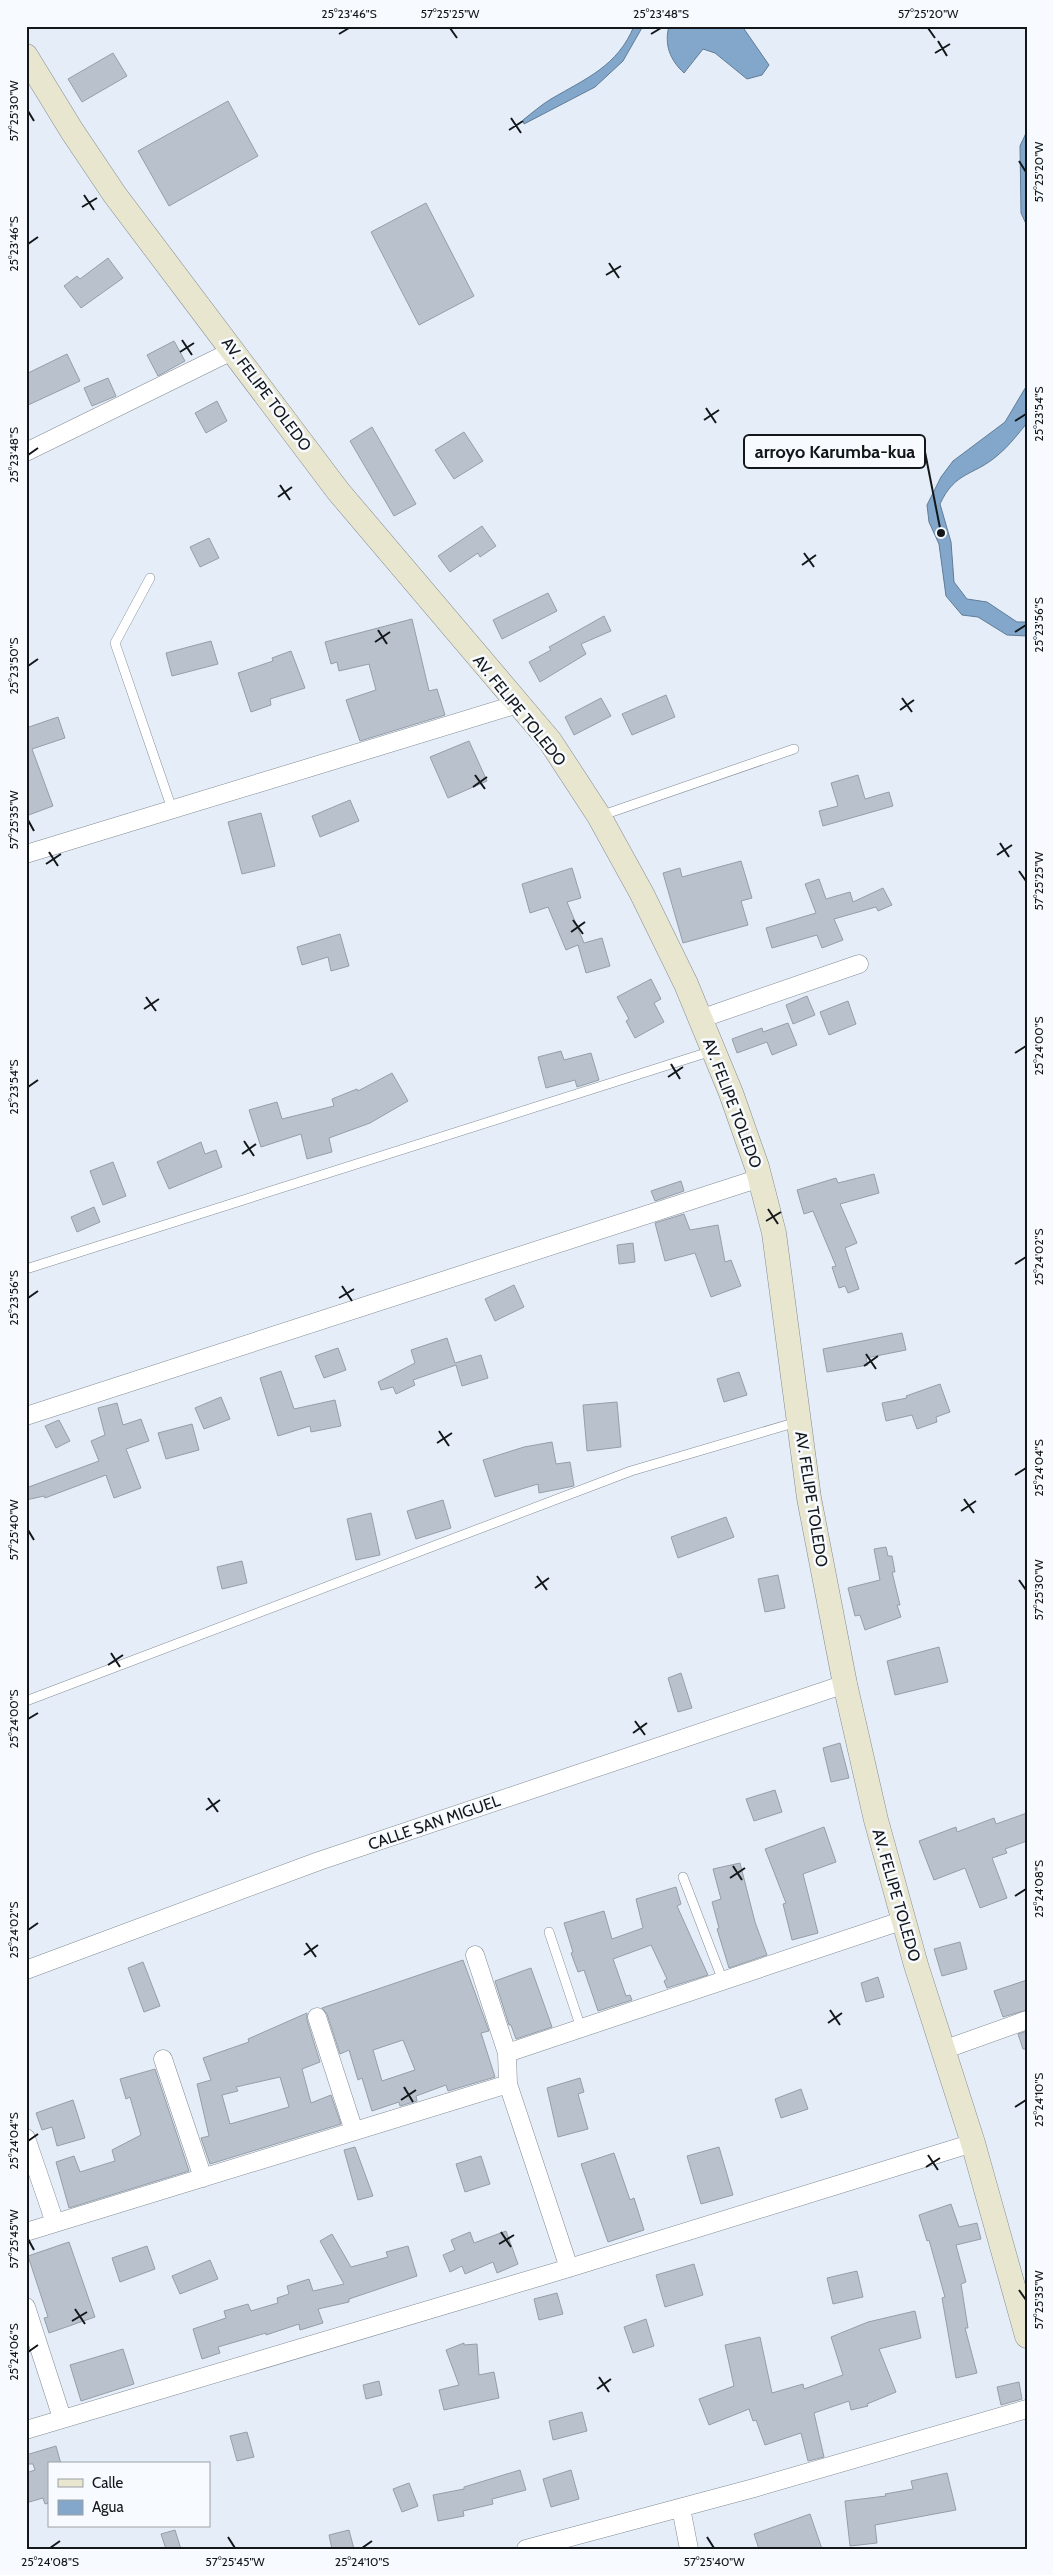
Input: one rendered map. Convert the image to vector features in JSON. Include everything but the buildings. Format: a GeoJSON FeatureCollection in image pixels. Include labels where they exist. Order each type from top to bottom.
{"type":"FeatureCollection","features":[{"type":"Feature","properties":{"kind":"main road","name":"AV. FELIPE TOLEDO"},"geometry":{"type":"LineString","coordinates":[[26,56],[72,131],[115,195],[234,350],[338,491],[550,741],[599,816],[642,894],[700,1019],[731,1093],[760,1178],[774,1233],[808,1498],[845,1684],[876,1820],[943,2050],[973,2143],[1027,2336]]}},
{"type":"Feature","properties":{"kind":"street"},"geometry":{"type":"LineString","coordinates":[[26,452],[234,350]]}},
{"type":"Feature","properties":{"kind":"street"},"geometry":{"type":"LineString","coordinates":[[26,854],[518,704]]}},
{"type":"Feature","properties":{"kind":"street"},"geometry":{"type":"LineString","coordinates":[[700,1019],[859,964]]}},
{"type":"Feature","properties":{"kind":"street"},"geometry":{"type":"LineString","coordinates":[[26,1416],[760,1178]]}},
{"type":"Feature","properties":{"kind":"street","name":"CALLE SAN MIGUEL"},"geometry":{"type":"LineString","coordinates":[[26,1970],[319,1861],[845,1684]]}},
{"type":"Feature","properties":{"kind":"street"},"geometry":{"type":"LineString","coordinates":[[507,2053],[904,1920]]}},
{"type":"Feature","properties":{"kind":"street"},"geometry":{"type":"LineString","coordinates":[[475,1955],[507,2053],[508,2084],[568,2268]]}},
{"type":"Feature","properties":{"kind":"street"},"geometry":{"type":"LineString","coordinates":[[317,2017],[354,2131]]}},
{"type":"Feature","properties":{"kind":"street"},"geometry":{"type":"LineString","coordinates":[[943,2050],[1027,2020]]}},
{"type":"Feature","properties":{"kind":"street"},"geometry":{"type":"LineString","coordinates":[[163,2059],[203,2178]]}},
{"type":"Feature","properties":{"kind":"street"},"geometry":{"type":"LineString","coordinates":[[26,2232],[508,2084]]}},
{"type":"Feature","properties":{"kind":"street"},"geometry":{"type":"LineString","coordinates":[[26,2138],[55,2224]]}},
{"type":"Feature","properties":{"kind":"street"},"geometry":{"type":"LineString","coordinates":[[26,2430],[568,2268],[973,2143]]}},
{"type":"Feature","properties":{"kind":"street"},"geometry":{"type":"LineString","coordinates":[[26,2307],[62,2418]]}},
{"type":"Feature","properties":{"kind":"street"},"geometry":{"type":"LineString","coordinates":[[526,2549],[681,2508],[1027,2409]]}},
{"type":"Feature","properties":{"kind":"street"},"geometry":{"type":"LineString","coordinates":[[681,2508],[689,2549]]}},
{"type":"Feature","properties":{"kind":"lane"},"geometry":{"type":"LineString","coordinates":[[150,578],[115,643],[172,809]]}},
{"type":"Feature","properties":{"kind":"lane"},"geometry":{"type":"LineString","coordinates":[[599,816],[794,749]]}},
{"type":"Feature","properties":{"kind":"lane"},"geometry":{"type":"LineString","coordinates":[[26,1269],[714,1051]]}},
{"type":"Feature","properties":{"kind":"lane"},"geometry":{"type":"LineString","coordinates":[[26,1701],[631,1471],[799,1421]]}},
{"type":"Feature","properties":{"kind":"lane"},"geometry":{"type":"LineString","coordinates":[[683,1876],[723,1981]]}},
{"type":"Feature","properties":{"kind":"lane"},"geometry":{"type":"LineString","coordinates":[[549,1932],[581,2028]]}},
{"type":"Feature","properties":{"kind":"water"},"geometry":{"type":"Polygon","coordinates":[[[634,26],[643,26],[623,61],[595,87],[524,124],[523,120],[544,104],[588,78],[610,61],[627,40],[634,26]]]}},
{"type":"Feature","properties":{"kind":"water"},"geometry":{"type":"Polygon","coordinates":[[[669,26],[742,26],[769,65],[762,75],[747,79],[715,53],[703,49],[684,73],[675,63],[669,52],[667,40],[669,26]]]}},
{"type":"Feature","properties":{"kind":"water"},"geometry":{"type":"Polygon","coordinates":[[[1027,131],[1027,226],[1021,213],[1020,146],[1027,131]]]}},
{"type":"Feature","properties":{"kind":"water"},"geometry":{"type":"Polygon","coordinates":[[[1027,385],[1027,423],[1010,444],[998,455],[952,485],[940,504],[951,542],[954,582],[967,599],[987,602],[1017,622],[1027,622],[1027,636],[1007,635],[978,617],[962,615],[946,596],[939,544],[929,522],[927,505],[941,477],[953,461],[1005,422],[1027,385]]]}},
{"type":"Feature","properties":{"kind":"place","name":"arroyo Karumba-kua"},"geometry":{"type":"Point","coordinates":[941,533]}}]}
